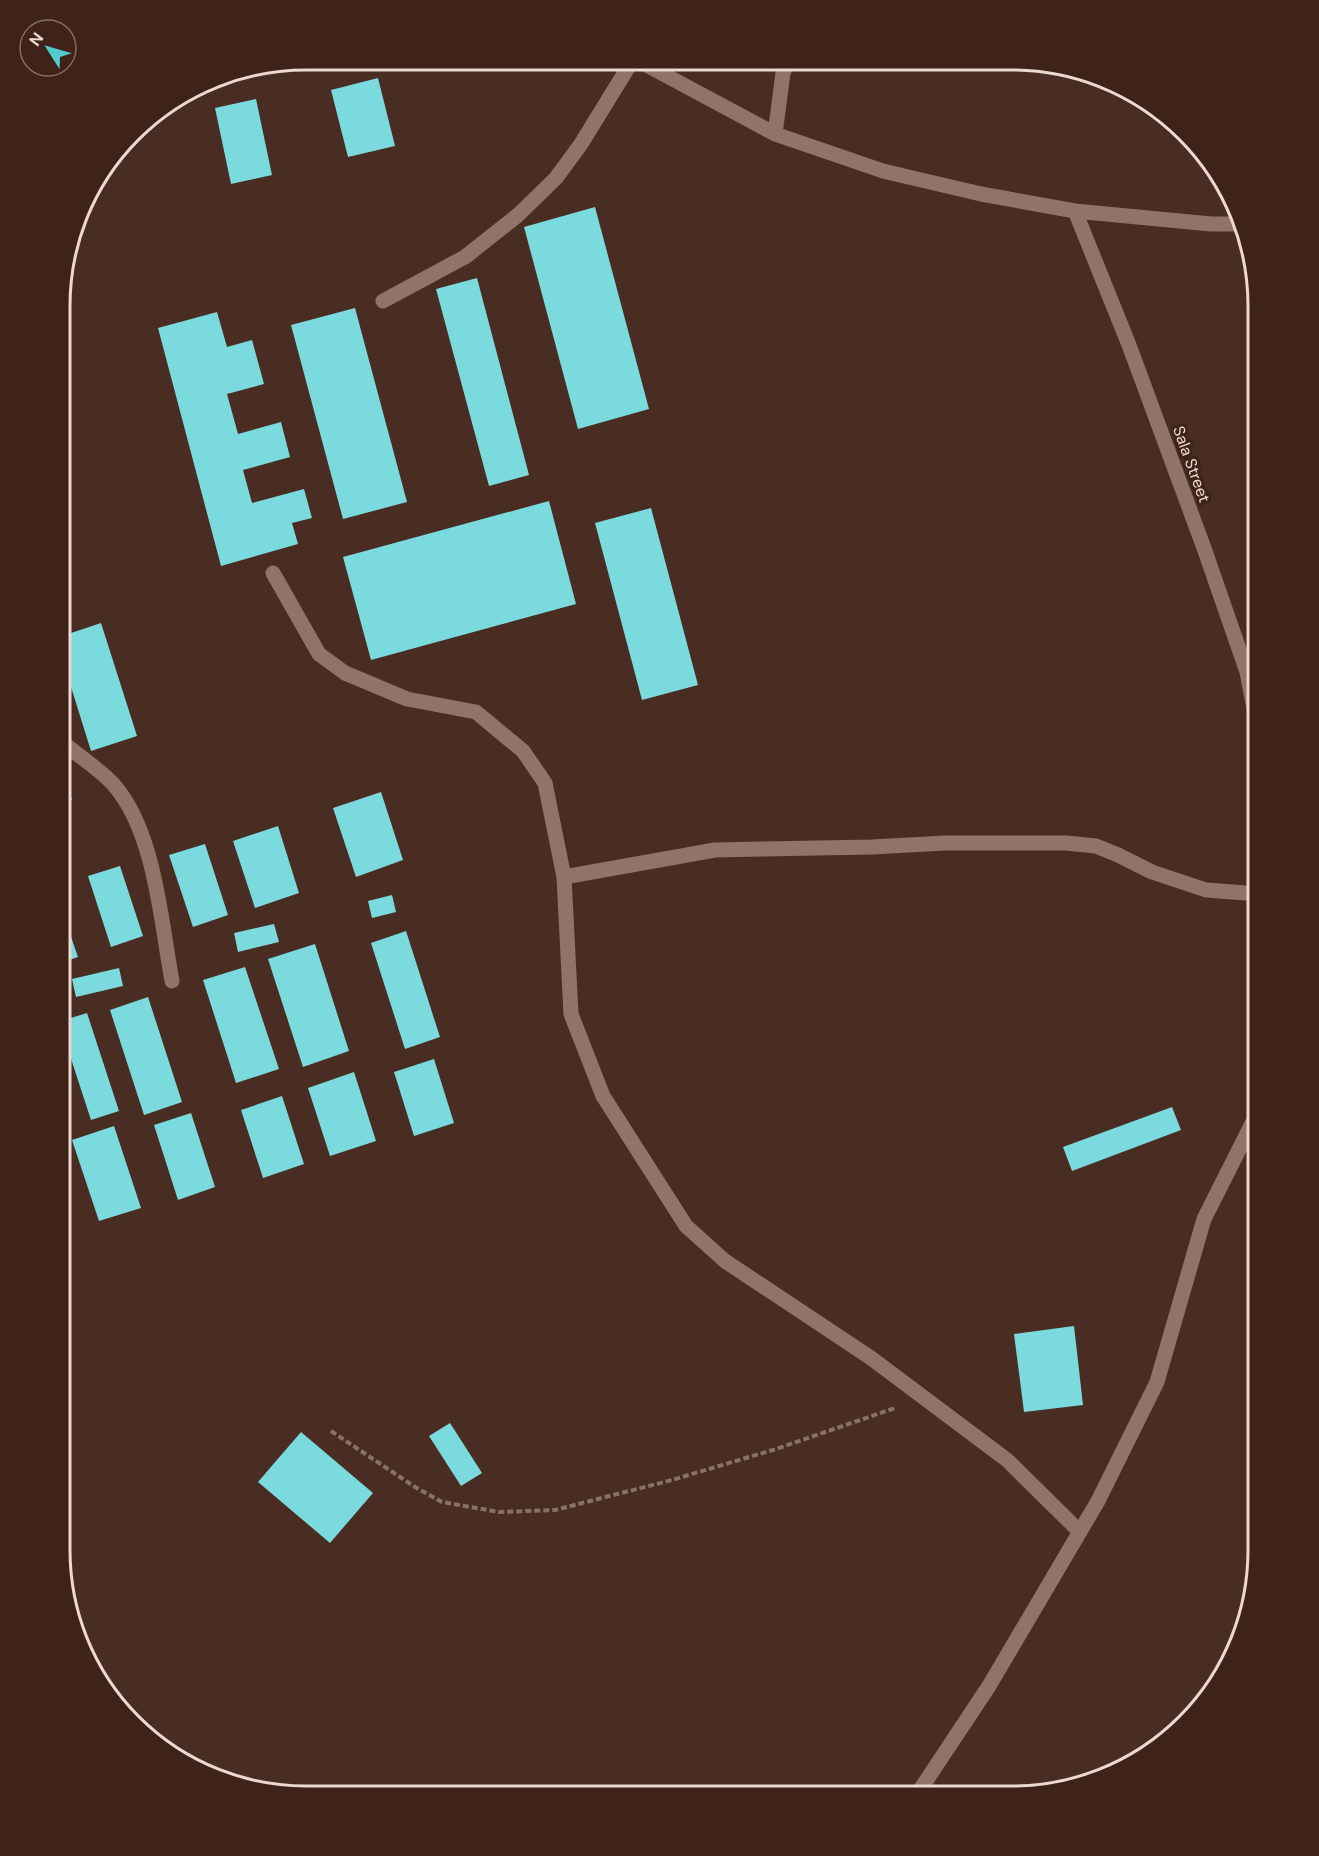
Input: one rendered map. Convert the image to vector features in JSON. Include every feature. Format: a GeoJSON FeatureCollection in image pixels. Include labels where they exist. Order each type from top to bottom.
{"type":"FeatureCollection","features":[{"type":"Feature","properties":{"kind":"street"},"geometry":{"type":"LineString","coordinates":[[383,301],[465,257],[518,215],[556,178],[581,144],[626,70]]}},
{"type":"Feature","properties":{"kind":"street"},"geometry":{"type":"LineString","coordinates":[[656,70],[775,134],[883,171],[981,194],[1075,211],[1211,224],[1234,224]]}},
{"type":"Feature","properties":{"kind":"street"},"geometry":{"type":"LineString","coordinates":[[775,134],[784,70]]}},
{"type":"Feature","properties":{"kind":"street","name":"Sala Street"},"geometry":{"type":"LineString","coordinates":[[1075,211],[1129,345],[1204,548],[1248,677]]}},
{"type":"Feature","properties":{"kind":"street"},"geometry":{"type":"LineString","coordinates":[[273,573],[319,654],[345,674],[407,699],[476,711],[523,751],[545,783],[564,877],[571,1014],[603,1096],[686,1226],[725,1261],[871,1358],[1007,1460],[1080,1532]]}},
{"type":"Feature","properties":{"kind":"street"},"geometry":{"type":"LineString","coordinates":[[70,748],[114,784],[144,836],[172,981]]}},
{"type":"Feature","properties":{"kind":"street"},"geometry":{"type":"LineString","coordinates":[[564,877],[715,850],[945,843],[1066,843],[1096,846],[1152,872],[1206,890],[1248,893]]}},
{"type":"Feature","properties":{"kind":"street"},"geometry":{"type":"LineString","coordinates":[[923,1786],[988,1686],[1098,1502],[1157,1382],[1204,1219],[1248,1132]]}},
{"type":"Feature","properties":{"kind":"path"},"geometry":{"type":"LineString","coordinates":[[331,1431],[415,1487],[442,1502],[499,1512],[555,1510],[672,1480],[766,1452],[924,1398]]}},
{"type":"Feature","properties":{"kind":"building"},"geometry":{"type":"Polygon","coordinates":[[[378,78],[395,146],[348,157],[331,90],[378,78]]]}},
{"type":"Feature","properties":{"kind":"building"},"geometry":{"type":"Polygon","coordinates":[[[256,99],[272,175],[231,184],[215,108],[256,99]]]}},
{"type":"Feature","properties":{"kind":"building"},"geometry":{"type":"Polygon","coordinates":[[[595,207],[649,409],[578,429],[524,227],[595,207]]]}},
{"type":"Feature","properties":{"kind":"building"},"geometry":{"type":"Polygon","coordinates":[[[477,278],[529,475],[489,486],[436,289],[477,278]]]}},
{"type":"Feature","properties":{"kind":"building"},"geometry":{"type":"Polygon","coordinates":[[[355,308],[407,502],[343,519],[291,325],[355,308]]]}},
{"type":"Feature","properties":{"kind":"building"},"geometry":{"type":"Polygon","coordinates":[[[217,312],[227,347],[252,340],[264,384],[227,394],[238,434],[281,422],[290,457],[243,470],[252,503],[304,489],[312,518],[292,523],[298,544],[221,566],[158,328],[217,312]]]}},
{"type":"Feature","properties":{"kind":"building"},"geometry":{"type":"Polygon","coordinates":[[[549,501],[576,604],[371,660],[343,557],[549,501]]]}},
{"type":"Feature","properties":{"kind":"building"},"geometry":{"type":"Polygon","coordinates":[[[651,508],[698,685],[642,700],[595,523],[651,508]]]}},
{"type":"Feature","properties":{"kind":"building"},"geometry":{"type":"Polygon","coordinates":[[[101,623],[137,736],[91,751],[70,684],[70,633],[101,623]]]}},
{"type":"Feature","properties":{"kind":"building"},"geometry":{"type":"Polygon","coordinates":[[[381,792],[403,860],[356,877],[333,808],[381,792]]]}},
{"type":"Feature","properties":{"kind":"building"},"geometry":{"type":"Polygon","coordinates":[[[278,826],[299,893],[255,908],[233,841],[278,826]]]}},
{"type":"Feature","properties":{"kind":"building"},"geometry":{"type":"Polygon","coordinates":[[[205,844],[228,915],[193,927],[169,855],[205,844]]]}},
{"type":"Feature","properties":{"kind":"building"},"geometry":{"type":"Polygon","coordinates":[[[120,866],[143,936],[111,947],[88,876],[120,866]]]}},
{"type":"Feature","properties":{"kind":"building"},"geometry":{"type":"Polygon","coordinates":[[[392,895],[396,912],[372,918],[368,901],[392,895]]]}},
{"type":"Feature","properties":{"kind":"building"},"geometry":{"type":"Polygon","coordinates":[[[274,924],[279,942],[238,952],[234,933],[274,924]]]}},
{"type":"Feature","properties":{"kind":"building"},"geometry":{"type":"Polygon","coordinates":[[[406,931],[440,1037],[405,1049],[371,943],[406,931]]]}},
{"type":"Feature","properties":{"kind":"building"},"geometry":{"type":"Polygon","coordinates":[[[70,934],[78,957],[70,960],[70,934]]]}},
{"type":"Feature","properties":{"kind":"building"},"geometry":{"type":"Polygon","coordinates":[[[315,944],[349,1051],[303,1067],[268,959],[315,944]]]}},
{"type":"Feature","properties":{"kind":"building"},"geometry":{"type":"Polygon","coordinates":[[[245,967],[279,1069],[236,1083],[203,980],[245,967]]]}},
{"type":"Feature","properties":{"kind":"building"},"geometry":{"type":"Polygon","coordinates":[[[119,968],[123,986],[76,997],[72,979],[119,968]]]}},
{"type":"Feature","properties":{"kind":"building"},"geometry":{"type":"Polygon","coordinates":[[[148,997],[182,1102],[144,1115],[110,1010],[148,997]]]}},
{"type":"Feature","properties":{"kind":"building"},"geometry":{"type":"Polygon","coordinates":[[[87,1013],[119,1111],[91,1120],[70,1056],[70,1018],[87,1013]]]}},
{"type":"Feature","properties":{"kind":"building"},"geometry":{"type":"Polygon","coordinates":[[[434,1059],[454,1123],[414,1136],[394,1072],[434,1059]]]}},
{"type":"Feature","properties":{"kind":"building"},"geometry":{"type":"Polygon","coordinates":[[[354,1072],[376,1141],[330,1156],[308,1088],[354,1072]]]}},
{"type":"Feature","properties":{"kind":"building"},"geometry":{"type":"Polygon","coordinates":[[[282,1096],[304,1164],[263,1178],[241,1110],[282,1096]]]}},
{"type":"Feature","properties":{"kind":"building"},"geometry":{"type":"Polygon","coordinates":[[[1172,1107],[1181,1130],[1072,1171],[1063,1147],[1172,1107]]]}},
{"type":"Feature","properties":{"kind":"building"},"geometry":{"type":"Polygon","coordinates":[[[191,1113],[215,1187],[178,1200],[154,1125],[191,1113]]]}},
{"type":"Feature","properties":{"kind":"building"},"geometry":{"type":"Polygon","coordinates":[[[114,1126],[141,1208],[99,1221],[72,1140],[114,1126]]]}},
{"type":"Feature","properties":{"kind":"building"},"geometry":{"type":"Polygon","coordinates":[[[1074,1326],[1083,1405],[1024,1412],[1014,1334],[1074,1326]]]}},
{"type":"Feature","properties":{"kind":"building"},"geometry":{"type":"Polygon","coordinates":[[[450,1423],[482,1473],[461,1486],[429,1436],[450,1423]]]}},
{"type":"Feature","properties":{"kind":"building"},"geometry":{"type":"Polygon","coordinates":[[[301,1432],[373,1493],[330,1543],[258,1482],[301,1432]]]}}]}
